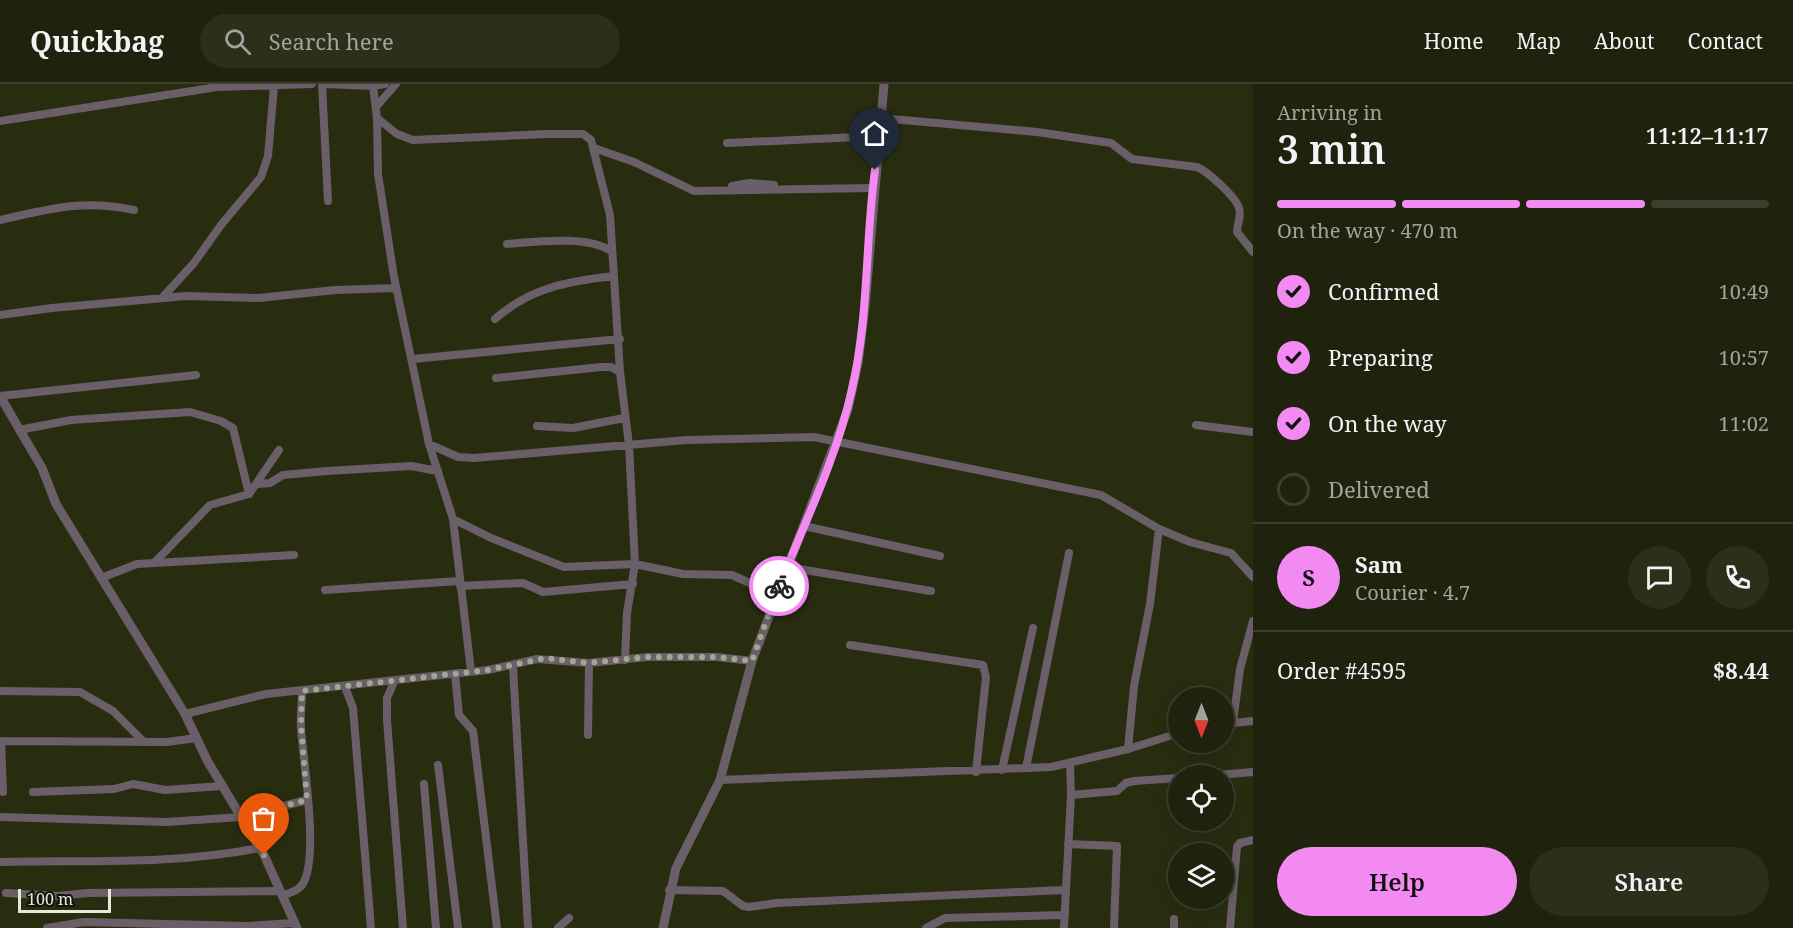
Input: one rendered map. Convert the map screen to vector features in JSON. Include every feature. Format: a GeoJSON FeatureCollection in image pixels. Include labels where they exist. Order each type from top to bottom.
{"type":"FeatureCollection","features":[{"type":"Feature","properties":{"kind":"street"},"geometry":{"type":"LineString","coordinates":[[0,121],[83,110],[197,90],[247,85],[312,84]]}},
{"type":"Feature","properties":{"kind":"street"},"geometry":{"type":"LineString","coordinates":[[328,201],[324,84],[373,86],[386,84]]}},
{"type":"Feature","properties":{"kind":"street"},"geometry":{"type":"LineString","coordinates":[[376,107],[396,84]]}},
{"type":"Feature","properties":{"kind":"street"},"geometry":{"type":"LineString","coordinates":[[663,928],[669,890],[687,844],[720,780],[752,661],[770,606],[804,526],[848,409],[858,363],[865,307],[873,188],[884,84]]}},
{"type":"Feature","properties":{"kind":"street"},"geometry":{"type":"LineString","coordinates":[[161,299],[194,264],[221,225],[261,177],[268,156],[274,86]]}},
{"type":"Feature","properties":{"kind":"street"},"geometry":{"type":"LineString","coordinates":[[373,86],[377,118],[378,174],[396,288],[413,359],[429,444],[453,519],[471,671]]}},
{"type":"Feature","properties":{"kind":"street"},"geometry":{"type":"LineString","coordinates":[[377,118],[398,134],[413,140],[583,134],[589,136],[610,215],[611,251],[620,339],[620,372],[629,445],[635,564],[627,613],[625,660]]}},
{"type":"Feature","properties":{"kind":"street"},"geometry":{"type":"LineString","coordinates":[[880,118],[1037,132],[1111,143],[1132,159],[1197,167],[1206,172],[1238,205],[1240,213],[1237,232],[1253,252]]}},
{"type":"Feature","properties":{"kind":"street"},"geometry":{"type":"LineString","coordinates":[[727,143],[880,136]]}},
{"type":"Feature","properties":{"kind":"street"},"geometry":{"type":"LineString","coordinates":[[594,148],[634,162],[687,189],[873,188]]}},
{"type":"Feature","properties":{"kind":"street"},"geometry":{"type":"LineString","coordinates":[[0,220],[72,204],[114,205],[134,210]]}},
{"type":"Feature","properties":{"kind":"street"},"geometry":{"type":"LineString","coordinates":[[507,244],[595,242],[611,251]]}},
{"type":"Feature","properties":{"kind":"street"},"geometry":{"type":"LineString","coordinates":[[495,319],[521,298],[573,281],[614,276]]}},
{"type":"Feature","properties":{"kind":"street"},"geometry":{"type":"LineString","coordinates":[[0,315],[186,296],[259,298],[334,290],[396,288]]}},
{"type":"Feature","properties":{"kind":"street"},"geometry":{"type":"LineString","coordinates":[[413,359],[620,339]]}},
{"type":"Feature","properties":{"kind":"street"},"geometry":{"type":"LineString","coordinates":[[496,378],[601,367],[611,367],[620,372]]}},
{"type":"Feature","properties":{"kind":"street"},"geometry":{"type":"LineString","coordinates":[[47,928],[84,922],[295,926],[259,848],[222,786],[185,714],[56,504],[42,468],[0,396],[196,375]]}},
{"type":"Feature","properties":{"kind":"street"},"geometry":{"type":"LineString","coordinates":[[19,430],[71,420],[200,414],[233,428],[249,494]]}},
{"type":"Feature","properties":{"kind":"street"},"geometry":{"type":"LineString","coordinates":[[537,426],[573,428],[624,418]]}},
{"type":"Feature","properties":{"kind":"street"},"geometry":{"type":"LineString","coordinates":[[1196,425],[1253,432]]}},
{"type":"Feature","properties":{"kind":"street"},"geometry":{"type":"LineString","coordinates":[[429,444],[459,457],[474,458],[629,445],[762,437],[814,437],[909,459],[1092,493],[1108,499],[1159,529],[1190,542],[1231,553],[1253,577]]}},
{"type":"Feature","properties":{"kind":"street"},"geometry":{"type":"LineString","coordinates":[[155,562],[210,505],[249,494],[258,484],[279,450]]}},
{"type":"Feature","properties":{"kind":"street"},"geometry":{"type":"LineString","coordinates":[[258,484],[270,483],[283,475],[327,471],[411,466],[438,471]]}},
{"type":"Feature","properties":{"kind":"street"},"geometry":{"type":"LineString","coordinates":[[453,519],[491,538],[564,567],[635,564],[683,574],[732,575],[752,584],[770,606]]}},
{"type":"Feature","properties":{"kind":"street"},"geometry":{"type":"LineString","coordinates":[[804,526],[940,556]]}},
{"type":"Feature","properties":{"kind":"street"},"geometry":{"type":"LineString","coordinates":[[1128,749],[1134,686],[1150,604],[1159,529]]}},
{"type":"Feature","properties":{"kind":"street"},"geometry":{"type":"LineString","coordinates":[[1026,768],[1069,553]]}},
{"type":"Feature","properties":{"kind":"street"},"geometry":{"type":"LineString","coordinates":[[101,578],[120,568],[155,562],[294,555]]}},
{"type":"Feature","properties":{"kind":"street"},"geometry":{"type":"LineString","coordinates":[[787,567],[931,591]]}},
{"type":"Feature","properties":{"kind":"street"},"geometry":{"type":"LineString","coordinates":[[325,590],[460,584],[523,584],[543,592],[633,584]]}},
{"type":"Feature","properties":{"kind":"street"},"geometry":{"type":"LineString","coordinates":[[1234,696],[1253,621]]}},
{"type":"Feature","properties":{"kind":"street"},"geometry":{"type":"LineString","coordinates":[[1002,770],[1033,628]]}},
{"type":"Feature","properties":{"kind":"street"},"geometry":{"type":"LineString","coordinates":[[850,645],[983,665],[986,677],[976,771]]}},
{"type":"Feature","properties":{"kind":"street"},"geometry":{"type":"LineString","coordinates":[[185,714],[245,698],[513,667],[546,658],[588,663],[665,657],[752,661]]}},
{"type":"Feature","properties":{"kind":"street"},"geometry":{"type":"LineString","coordinates":[[588,663],[588,735]]}},
{"type":"Feature","properties":{"kind":"street"},"geometry":{"type":"LineString","coordinates":[[513,667],[528,928]]}},
{"type":"Feature","properties":{"kind":"street"},"geometry":{"type":"LineString","coordinates":[[455,674],[459,715],[473,731],[497,928]]}},
{"type":"Feature","properties":{"kind":"street"},"geometry":{"type":"LineString","coordinates":[[394,682],[387,698],[387,720],[403,928]]}},
{"type":"Feature","properties":{"kind":"street"},"geometry":{"type":"LineString","coordinates":[[345,687],[353,708],[371,928]]}},
{"type":"Feature","properties":{"kind":"street"},"geometry":{"type":"LineString","coordinates":[[0,691],[80,692],[113,711],[144,742]]}},
{"type":"Feature","properties":{"kind":"street"},"geometry":{"type":"LineString","coordinates":[[6,893],[58,896],[88,892],[281,894],[297,890],[303,884],[308,867],[307,800],[301,725],[302,691]]}},
{"type":"Feature","properties":{"kind":"street"},"geometry":{"type":"LineString","coordinates":[[1234,723],[1253,721]]}},
{"type":"Feature","properties":{"kind":"street"},"geometry":{"type":"LineString","coordinates":[[720,780],[868,772],[1026,768],[1070,763],[1168,736]]}},
{"type":"Feature","properties":{"kind":"street"},"geometry":{"type":"LineString","coordinates":[[3,792],[1,741],[144,742],[196,738]]}},
{"type":"Feature","properties":{"kind":"street"},"geometry":{"type":"LineString","coordinates":[[1064,928],[1064,890],[1071,795],[1070,763]]}},
{"type":"Feature","properties":{"kind":"street"},"geometry":{"type":"LineString","coordinates":[[438,765],[458,928]]}},
{"type":"Feature","properties":{"kind":"street"},"geometry":{"type":"LineString","coordinates":[[1234,774],[1253,772]]}},
{"type":"Feature","properties":{"kind":"street"},"geometry":{"type":"LineString","coordinates":[[1071,795],[1117,791],[1126,783],[1134,781],[1168,779]]}},
{"type":"Feature","properties":{"kind":"street"},"geometry":{"type":"LineString","coordinates":[[33,792],[114,789],[133,784],[165,790],[222,786]]}},
{"type":"Feature","properties":{"kind":"street"},"geometry":{"type":"LineString","coordinates":[[424,784],[436,928]]}},
{"type":"Feature","properties":{"kind":"street"},"geometry":{"type":"LineString","coordinates":[[0,817],[167,822],[240,817],[307,800]]}},
{"type":"Feature","properties":{"kind":"street"},"geometry":{"type":"LineString","coordinates":[[1230,928],[1237,847],[1240,843],[1253,840]]}},
{"type":"Feature","properties":{"kind":"street"},"geometry":{"type":"LineString","coordinates":[[1068,844],[1117,846],[1113,928]]}},
{"type":"Feature","properties":{"kind":"street"},"geometry":{"type":"LineString","coordinates":[[0,862],[140,860],[221,855],[259,848]]}},
{"type":"Feature","properties":{"kind":"street"},"geometry":{"type":"LineString","coordinates":[[669,890],[723,891],[749,907],[777,903],[1064,890]]}},
{"type":"Feature","properties":{"kind":"street"},"geometry":{"type":"LineString","coordinates":[[926,928],[945,918],[1065,915]]}},
{"type":"Feature","properties":{"kind":"street"},"geometry":{"type":"LineString","coordinates":[[558,928],[569,918]]}},
{"type":"Feature","properties":{"kind":"street"},"geometry":{"type":"LineString","coordinates":[[1174,919],[1174,928]]}},
{"type":"Feature","properties":{"kind":"way so far"},"geometry":{"type":"LineString","coordinates":[[264,855],[240,817],[307,800],[301,725],[302,691],[513,667],[546,658],[588,663],[647,657],[717,657],[752,661],[779,586]]}},
{"type":"Feature","properties":{"kind":"route"},"geometry":{"type":"LineString","coordinates":[[779,586],[848,409],[853,388],[865,307],[875,170]]}}]}
